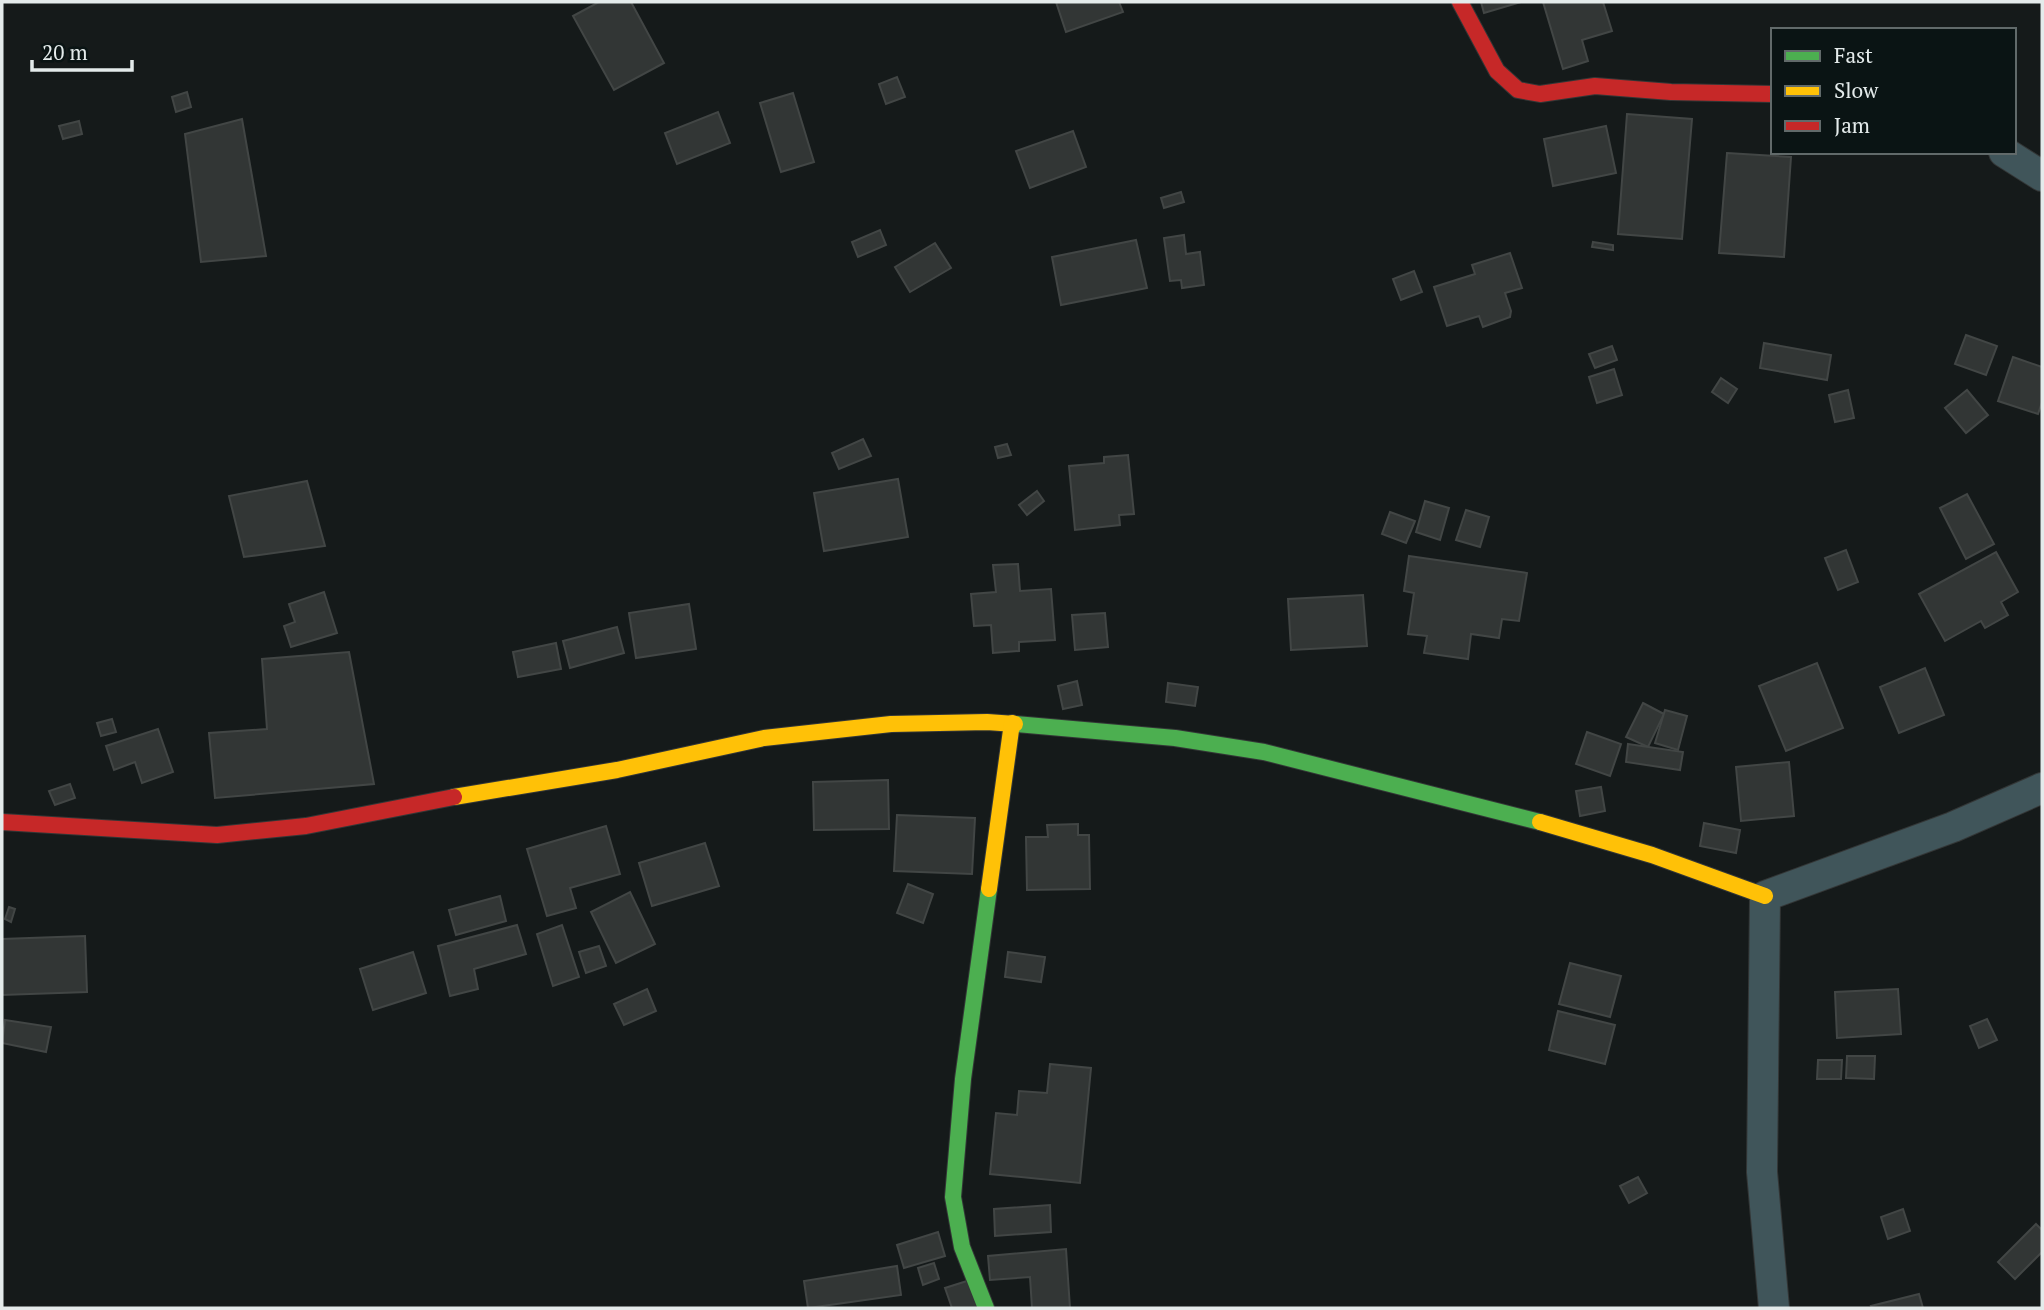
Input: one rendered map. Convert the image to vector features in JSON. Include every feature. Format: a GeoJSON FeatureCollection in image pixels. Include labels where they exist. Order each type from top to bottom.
{"type":"FeatureCollection","features":[{"type":"Feature","properties":{"kind":"street"},"geometry":{"type":"LineString","coordinates":[[1460,2],[1497,71],[1518,90],[1540,94],[1595,86],[1671,92],[1771,94]]}},
{"type":"Feature","properties":{"kind":"street"},"geometry":{"type":"LineString","coordinates":[[2007,154],[2042,176]]}},
{"type":"Feature","properties":{"kind":"street"},"geometry":{"type":"LineString","coordinates":[[2,822],[238,834],[306,826],[424,802],[617,770],[764,738],[891,724],[1012,723],[1175,738],[1264,752],[1527,818],[1652,856],[1765,896],[1941,832],[2042,788]]}},
{"type":"Feature","properties":{"kind":"street"},"geometry":{"type":"LineString","coordinates":[[986,1308],[962,1247],[953,1197],[963,1079],[1012,723]]}},
{"type":"Feature","properties":{"kind":"street"},"geometry":{"type":"LineString","coordinates":[[1765,896],[1762,1172],[1774,1308]]}},
{"type":"Feature","properties":{"kind":"building"},"geometry":{"type":"Polygon","coordinates":[[[599,2],[631,2],[664,63],[614,90],[573,16],[599,2]]]}},
{"type":"Feature","properties":{"kind":"building"},"geometry":{"type":"Polygon","coordinates":[[[1056,2],[1119,2],[1123,12],[1066,32],[1056,2]]]}},
{"type":"Feature","properties":{"kind":"building"},"geometry":{"type":"Polygon","coordinates":[[[1481,2],[1521,2],[1484,13],[1481,2]]]}},
{"type":"Feature","properties":{"kind":"building"},"geometry":{"type":"Polygon","coordinates":[[[1543,2],[1603,2],[1612,31],[1582,40],[1588,61],[1563,69],[1543,2]]]}},
{"type":"Feature","properties":{"kind":"building"},"geometry":{"type":"Polygon","coordinates":[[[897,77],[905,97],[886,104],[879,84],[897,77]]]}},
{"type":"Feature","properties":{"kind":"building"},"geometry":{"type":"Polygon","coordinates":[[[187,92],[191,107],[176,112],[172,97],[187,92]]]}},
{"type":"Feature","properties":{"kind":"building"},"geometry":{"type":"Polygon","coordinates":[[[793,93],[814,162],[781,172],[760,103],[793,93]]]}},
{"type":"Feature","properties":{"kind":"building"},"geometry":{"type":"Polygon","coordinates":[[[718,112],[730,143],[677,164],[665,133],[718,112]]]}},
{"type":"Feature","properties":{"kind":"building"},"geometry":{"type":"Polygon","coordinates":[[[1627,114],[1692,119],[1682,239],[1618,234],[1627,114]]]}},
{"type":"Feature","properties":{"kind":"building"},"geometry":{"type":"Polygon","coordinates":[[[242,119],[266,256],[201,262],[185,134],[242,119]]]}},
{"type":"Feature","properties":{"kind":"building"},"geometry":{"type":"Polygon","coordinates":[[[79,121],[82,134],[63,139],[59,126],[79,121]]]}},
{"type":"Feature","properties":{"kind":"building"},"geometry":{"type":"Polygon","coordinates":[[[1606,126],[1616,173],[1553,186],[1544,139],[1606,126]]]}},
{"type":"Feature","properties":{"kind":"building"},"geometry":{"type":"Polygon","coordinates":[[[1073,131],[1086,167],[1030,188],[1016,151],[1073,131]]]}},
{"type":"Feature","properties":{"kind":"building"},"geometry":{"type":"Polygon","coordinates":[[[1727,153],[1791,157],[1784,257],[1719,253],[1727,153]]]}},
{"type":"Feature","properties":{"kind":"building"},"geometry":{"type":"Polygon","coordinates":[[[1181,192],[1184,202],[1164,208],[1161,198],[1181,192]]]}},
{"type":"Feature","properties":{"kind":"building"},"geometry":{"type":"Polygon","coordinates":[[[880,230],[886,245],[858,257],[852,242],[880,230]]]}},
{"type":"Feature","properties":{"kind":"building"},"geometry":{"type":"Polygon","coordinates":[[[1184,235],[1186,254],[1200,252],[1204,285],[1182,288],[1181,280],[1170,281],[1164,238],[1184,235]]]}},
{"type":"Feature","properties":{"kind":"building"},"geometry":{"type":"Polygon","coordinates":[[[1136,240],[1147,288],[1061,305],[1052,257],[1136,240]]]}},
{"type":"Feature","properties":{"kind":"building"},"geometry":{"type":"Polygon","coordinates":[[[1593,242],[1613,245],[1613,250],[1592,247],[1593,242]]]}},
{"type":"Feature","properties":{"kind":"building"},"geometry":{"type":"Polygon","coordinates":[[[935,243],[951,268],[910,292],[895,267],[935,243]]]}},
{"type":"Feature","properties":{"kind":"building"},"geometry":{"type":"Polygon","coordinates":[[[1510,253],[1522,288],[1505,293],[1511,311],[1510,317],[1483,327],[1479,316],[1447,326],[1434,287],[1475,274],[1472,265],[1510,253]]]}},
{"type":"Feature","properties":{"kind":"building"},"geometry":{"type":"Polygon","coordinates":[[[1414,271],[1422,292],[1401,300],[1393,279],[1414,271]]]}},
{"type":"Feature","properties":{"kind":"building"},"geometry":{"type":"Polygon","coordinates":[[[1966,335],[1997,346],[1986,375],[1955,364],[1966,335]]]}},
{"type":"Feature","properties":{"kind":"building"},"geometry":{"type":"Polygon","coordinates":[[[1764,343],[1831,355],[1827,380],[1760,368],[1764,343]]]}},
{"type":"Feature","properties":{"kind":"building"},"geometry":{"type":"Polygon","coordinates":[[[1612,346],[1617,360],[1595,368],[1589,354],[1612,346]]]}},
{"type":"Feature","properties":{"kind":"building"},"geometry":{"type":"Polygon","coordinates":[[[2013,357],[2042,367],[2042,402],[2038,414],[1998,401],[2013,357]]]}},
{"type":"Feature","properties":{"kind":"building"},"geometry":{"type":"Polygon","coordinates":[[[1614,369],[1622,395],[1597,403],[1589,377],[1614,369]]]}},
{"type":"Feature","properties":{"kind":"building"},"geometry":{"type":"Polygon","coordinates":[[[1721,378],[1737,389],[1728,403],[1712,392],[1721,378]]]}},
{"type":"Feature","properties":{"kind":"building"},"geometry":{"type":"Polygon","coordinates":[[[1848,390],[1854,418],[1835,422],[1829,395],[1848,390]]]}},
{"type":"Feature","properties":{"kind":"building"},"geometry":{"type":"Polygon","coordinates":[[[1967,390],[1988,415],[1966,433],[1945,408],[1967,390]]]}},
{"type":"Feature","properties":{"kind":"building"},"geometry":{"type":"Polygon","coordinates":[[[863,439],[871,456],[839,469],[832,453],[863,439]]]}},
{"type":"Feature","properties":{"kind":"building"},"geometry":{"type":"Polygon","coordinates":[[[1007,444],[1011,455],[998,458],[995,447],[1007,444]]]}},
{"type":"Feature","properties":{"kind":"building"},"geometry":{"type":"Polygon","coordinates":[[[1128,455],[1134,514],[1119,515],[1120,525],[1075,530],[1069,466],[1104,463],[1104,457],[1128,455]]]}},
{"type":"Feature","properties":{"kind":"building"},"geometry":{"type":"Polygon","coordinates":[[[898,479],[908,537],[824,551],[814,493],[898,479]]]}},
{"type":"Feature","properties":{"kind":"building"},"geometry":{"type":"Polygon","coordinates":[[[307,481],[325,546],[244,557],[229,496],[307,481]]]}},
{"type":"Feature","properties":{"kind":"building"},"geometry":{"type":"Polygon","coordinates":[[[1037,491],[1044,501],[1027,515],[1019,505],[1037,491]]]}},
{"type":"Feature","properties":{"kind":"building"},"geometry":{"type":"Polygon","coordinates":[[[1967,494],[1994,544],[1966,559],[1940,508],[1967,494]]]}},
{"type":"Feature","properties":{"kind":"building"},"geometry":{"type":"Polygon","coordinates":[[[1425,501],[1449,508],[1440,540],[1416,532],[1425,501]]]}},
{"type":"Feature","properties":{"kind":"building"},"geometry":{"type":"Polygon","coordinates":[[[1466,510],[1489,517],[1480,547],[1456,540],[1466,510]]]}},
{"type":"Feature","properties":{"kind":"building"},"geometry":{"type":"Polygon","coordinates":[[[1390,512],[1415,521],[1406,543],[1382,534],[1390,512]]]}},
{"type":"Feature","properties":{"kind":"building"},"geometry":{"type":"Polygon","coordinates":[[[1846,550],[1858,582],[1838,590],[1825,558],[1846,550]]]}},
{"type":"Feature","properties":{"kind":"building"},"geometry":{"type":"Polygon","coordinates":[[[1996,552],[2018,592],[2001,602],[2008,615],[1985,628],[1981,621],[1945,641],[1919,594],[1996,552]]]}},
{"type":"Feature","properties":{"kind":"building"},"geometry":{"type":"Polygon","coordinates":[[[1409,556],[1527,573],[1519,621],[1502,619],[1499,638],[1471,634],[1468,659],[1424,653],[1427,636],[1408,634],[1414,593],[1404,591],[1409,556]]]}},
{"type":"Feature","properties":{"kind":"building"},"geometry":{"type":"Polygon","coordinates":[[[1018,564],[1020,591],[1051,589],[1055,640],[1019,642],[1019,651],[993,653],[991,625],[974,626],[971,594],[996,592],[993,565],[1018,564]]]}},
{"type":"Feature","properties":{"kind":"building"},"geometry":{"type":"Polygon","coordinates":[[[324,592],[337,633],[291,647],[284,626],[295,622],[289,604],[324,592]]]}},
{"type":"Feature","properties":{"kind":"building"},"geometry":{"type":"Polygon","coordinates":[[[1363,595],[1367,646],[1291,650],[1288,599],[1363,595]]]}},
{"type":"Feature","properties":{"kind":"building"},"geometry":{"type":"Polygon","coordinates":[[[689,604],[696,649],[636,658],[629,613],[689,604]]]}},
{"type":"Feature","properties":{"kind":"building"},"geometry":{"type":"Polygon","coordinates":[[[1105,613],[1108,647],[1075,650],[1072,615],[1105,613]]]}},
{"type":"Feature","properties":{"kind":"building"},"geometry":{"type":"Polygon","coordinates":[[[617,627],[624,653],[570,668],[563,641],[617,627]]]}},
{"type":"Feature","properties":{"kind":"building"},"geometry":{"type":"Polygon","coordinates":[[[556,643],[561,669],[518,677],[513,652],[556,643]]]}},
{"type":"Feature","properties":{"kind":"building"},"geometry":{"type":"Polygon","coordinates":[[[349,652],[374,784],[215,798],[209,733],[267,729],[262,659],[349,652]]]}},
{"type":"Feature","properties":{"kind":"building"},"geometry":{"type":"Polygon","coordinates":[[[1817,663],[1843,728],[1786,751],[1759,686],[1817,663]]]}},
{"type":"Feature","properties":{"kind":"building"},"geometry":{"type":"Polygon","coordinates":[[[1925,668],[1944,715],[1899,733],[1880,687],[1925,668]]]}},
{"type":"Feature","properties":{"kind":"building"},"geometry":{"type":"Polygon","coordinates":[[[1077,681],[1082,705],[1063,709],[1058,686],[1077,681]]]}},
{"type":"Feature","properties":{"kind":"building"},"geometry":{"type":"Polygon","coordinates":[[[1168,683],[1198,687],[1195,706],[1166,702],[1168,683]]]}},
{"type":"Feature","properties":{"kind":"building"},"geometry":{"type":"Polygon","coordinates":[[[1643,703],[1664,714],[1648,747],[1626,737],[1643,703]]]}},
{"type":"Feature","properties":{"kind":"building"},"geometry":{"type":"Polygon","coordinates":[[[1665,710],[1687,716],[1678,750],[1655,743],[1665,710]]]}},
{"type":"Feature","properties":{"kind":"building"},"geometry":{"type":"Polygon","coordinates":[[[112,719],[116,732],[101,736],[97,723],[112,719]]]}},
{"type":"Feature","properties":{"kind":"building"},"geometry":{"type":"Polygon","coordinates":[[[158,729],[173,772],[142,783],[135,762],[114,770],[106,746],[158,729]]]}},
{"type":"Feature","properties":{"kind":"building"},"geometry":{"type":"Polygon","coordinates":[[[1587,732],[1621,744],[1610,776],[1576,764],[1587,732]]]}},
{"type":"Feature","properties":{"kind":"building"},"geometry":{"type":"Polygon","coordinates":[[[1628,744],[1683,752],[1680,770],[1626,762],[1628,744]]]}},
{"type":"Feature","properties":{"kind":"building"},"geometry":{"type":"Polygon","coordinates":[[[1789,762],[1794,816],[1741,821],[1736,767],[1789,762]]]}},
{"type":"Feature","properties":{"kind":"building"},"geometry":{"type":"Polygon","coordinates":[[[888,780],[889,829],[814,830],[813,782],[888,780]]]}},
{"type":"Feature","properties":{"kind":"building"},"geometry":{"type":"Polygon","coordinates":[[[70,784],[75,798],[55,805],[49,791],[70,784]]]}},
{"type":"Feature","properties":{"kind":"building"},"geometry":{"type":"Polygon","coordinates":[[[1601,787],[1605,811],[1580,816],[1576,791],[1601,787]]]}},
{"type":"Feature","properties":{"kind":"building"},"geometry":{"type":"Polygon","coordinates":[[[897,815],[975,818],[972,874],[894,871],[897,815]]]}},
{"type":"Feature","properties":{"kind":"building"},"geometry":{"type":"Polygon","coordinates":[[[1704,823],[1740,830],[1736,853],[1700,846],[1704,823]]]}},
{"type":"Feature","properties":{"kind":"building"},"geometry":{"type":"Polygon","coordinates":[[[1078,824],[1078,835],[1089,835],[1090,889],[1027,890],[1026,837],[1048,837],[1047,825],[1078,824]]]}},
{"type":"Feature","properties":{"kind":"building"},"geometry":{"type":"Polygon","coordinates":[[[606,826],[620,874],[570,888],[576,908],[547,916],[527,849],[606,826]]]}},
{"type":"Feature","properties":{"kind":"building"},"geometry":{"type":"Polygon","coordinates":[[[705,843],[719,886],[652,906],[639,863],[705,843]]]}},
{"type":"Feature","properties":{"kind":"building"},"geometry":{"type":"Polygon","coordinates":[[[908,884],[933,894],[923,923],[897,913],[908,884]]]}},
{"type":"Feature","properties":{"kind":"building"},"geometry":{"type":"Polygon","coordinates":[[[630,892],[655,944],[616,963],[591,912],[630,892]]]}},
{"type":"Feature","properties":{"kind":"building"},"geometry":{"type":"Polygon","coordinates":[[[500,896],[506,921],[456,935],[449,910],[500,896]]]}},
{"type":"Feature","properties":{"kind":"building"},"geometry":{"type":"Polygon","coordinates":[[[9,907],[15,909],[11,922],[5,919],[9,907]]]}},
{"type":"Feature","properties":{"kind":"building"},"geometry":{"type":"Polygon","coordinates":[[[517,925],[526,954],[474,969],[478,989],[450,996],[438,946],[517,925]]]}},
{"type":"Feature","properties":{"kind":"building"},"geometry":{"type":"Polygon","coordinates":[[[562,925],[579,977],[553,986],[537,934],[562,925]]]}},
{"type":"Feature","properties":{"kind":"building"},"geometry":{"type":"Polygon","coordinates":[[[85,936],[87,992],[2,995],[2,939],[85,936]]]}},
{"type":"Feature","properties":{"kind":"building"},"geometry":{"type":"Polygon","coordinates":[[[599,946],[606,966],[586,973],[579,952],[599,946]]]}},
{"type":"Feature","properties":{"kind":"building"},"geometry":{"type":"Polygon","coordinates":[[[413,952],[426,993],[373,1010],[360,969],[413,952]]]}},
{"type":"Feature","properties":{"kind":"building"},"geometry":{"type":"Polygon","coordinates":[[[1008,952],[1045,957],[1041,982],[1005,977],[1008,952]]]}},
{"type":"Feature","properties":{"kind":"building"},"geometry":{"type":"Polygon","coordinates":[[[1570,963],[1621,976],[1610,1017],[1559,1004],[1570,963]]]}},
{"type":"Feature","properties":{"kind":"building"},"geometry":{"type":"Polygon","coordinates":[[[647,989],[656,1011],[624,1025],[614,1004],[647,989]]]}},
{"type":"Feature","properties":{"kind":"building"},"geometry":{"type":"Polygon","coordinates":[[[1898,989],[1901,1034],[1837,1038],[1835,992],[1898,989]]]}},
{"type":"Feature","properties":{"kind":"building"},"geometry":{"type":"Polygon","coordinates":[[[1558,1011],[1615,1025],[1605,1064],[1549,1050],[1558,1011]]]}},
{"type":"Feature","properties":{"kind":"building"},"geometry":{"type":"Polygon","coordinates":[[[1987,1019],[1997,1040],[1979,1048],[1970,1026],[1987,1019]]]}},
{"type":"Feature","properties":{"kind":"building"},"geometry":{"type":"Polygon","coordinates":[[[5,1020],[51,1027],[46,1052],[2,1043],[5,1020]]]}},
{"type":"Feature","properties":{"kind":"building"},"geometry":{"type":"Polygon","coordinates":[[[1847,1056],[1875,1056],[1874,1079],[1846,1078],[1847,1056]]]}},
{"type":"Feature","properties":{"kind":"building"},"geometry":{"type":"Polygon","coordinates":[[[1818,1060],[1842,1060],[1841,1079],[1817,1079],[1818,1060]]]}},
{"type":"Feature","properties":{"kind":"building"},"geometry":{"type":"Polygon","coordinates":[[[1050,1064],[1091,1068],[1080,1183],[990,1174],[996,1113],[1017,1115],[1019,1091],[1047,1093],[1050,1064]]]}},
{"type":"Feature","properties":{"kind":"building"},"geometry":{"type":"Polygon","coordinates":[[[1638,1177],[1647,1193],[1629,1203],[1620,1186],[1638,1177]]]}},
{"type":"Feature","properties":{"kind":"building"},"geometry":{"type":"Polygon","coordinates":[[[1050,1205],[1051,1232],[995,1236],[994,1209],[1050,1205]]]}},
{"type":"Feature","properties":{"kind":"building"},"geometry":{"type":"Polygon","coordinates":[[[1903,1209],[1910,1231],[1888,1239],[1881,1217],[1903,1209]]]}},
{"type":"Feature","properties":{"kind":"building"},"geometry":{"type":"Polygon","coordinates":[[[2036,1224],[2042,1230],[2042,1252],[2015,1279],[1998,1262],[2036,1224]]]}},
{"type":"Feature","properties":{"kind":"building"},"geometry":{"type":"Polygon","coordinates":[[[938,1232],[945,1256],[904,1268],[897,1245],[938,1232]]]}},
{"type":"Feature","properties":{"kind":"building"},"geometry":{"type":"Polygon","coordinates":[[[1066,1249],[1070,1308],[1032,1308],[1030,1277],[990,1280],[988,1256],[1066,1249]]]}},
{"type":"Feature","properties":{"kind":"building"},"geometry":{"type":"Polygon","coordinates":[[[934,1263],[939,1279],[923,1285],[918,1268],[934,1263]]]}},
{"type":"Feature","properties":{"kind":"building"},"geometry":{"type":"Polygon","coordinates":[[[897,1266],[901,1295],[808,1308],[804,1281],[897,1266]]]}},
{"type":"Feature","properties":{"kind":"building"},"geometry":{"type":"Polygon","coordinates":[[[970,1280],[979,1308],[952,1308],[945,1288],[970,1280]]]}},
{"type":"Feature","properties":{"kind":"building"},"geometry":{"type":"Polygon","coordinates":[[[1919,1294],[1923,1308],[1871,1306],[1919,1294]]]}},
{"type":"Feature","properties":{"kind":"traffic: fast"},"geometry":{"type":"LineString","coordinates":[[1015,724],[1175,738],[1264,752],[1540,822]]}},
{"type":"Feature","properties":{"kind":"traffic: fast"},"geometry":{"type":"LineString","coordinates":[[986,1308],[962,1247],[953,1197],[963,1079],[989,889]]}},
{"type":"Feature","properties":{"kind":"traffic: slow"},"geometry":{"type":"LineString","coordinates":[[989,889],[1012,723]]}},
{"type":"Feature","properties":{"kind":"traffic: slow"},"geometry":{"type":"LineString","coordinates":[[454,797],[617,770],[764,738],[891,724],[1015,724]]}},
{"type":"Feature","properties":{"kind":"traffic: slow"},"geometry":{"type":"LineString","coordinates":[[1540,822],[1652,855],[1765,896]]}},
{"type":"Feature","properties":{"kind":"traffic: jam"},"geometry":{"type":"LineString","coordinates":[[1460,2],[1497,71],[1518,90],[1540,94],[1595,86],[1671,92],[1771,94]]}},
{"type":"Feature","properties":{"kind":"traffic: jam"},"geometry":{"type":"LineString","coordinates":[[2,822],[217,835],[306,826],[454,797]]}}]}
